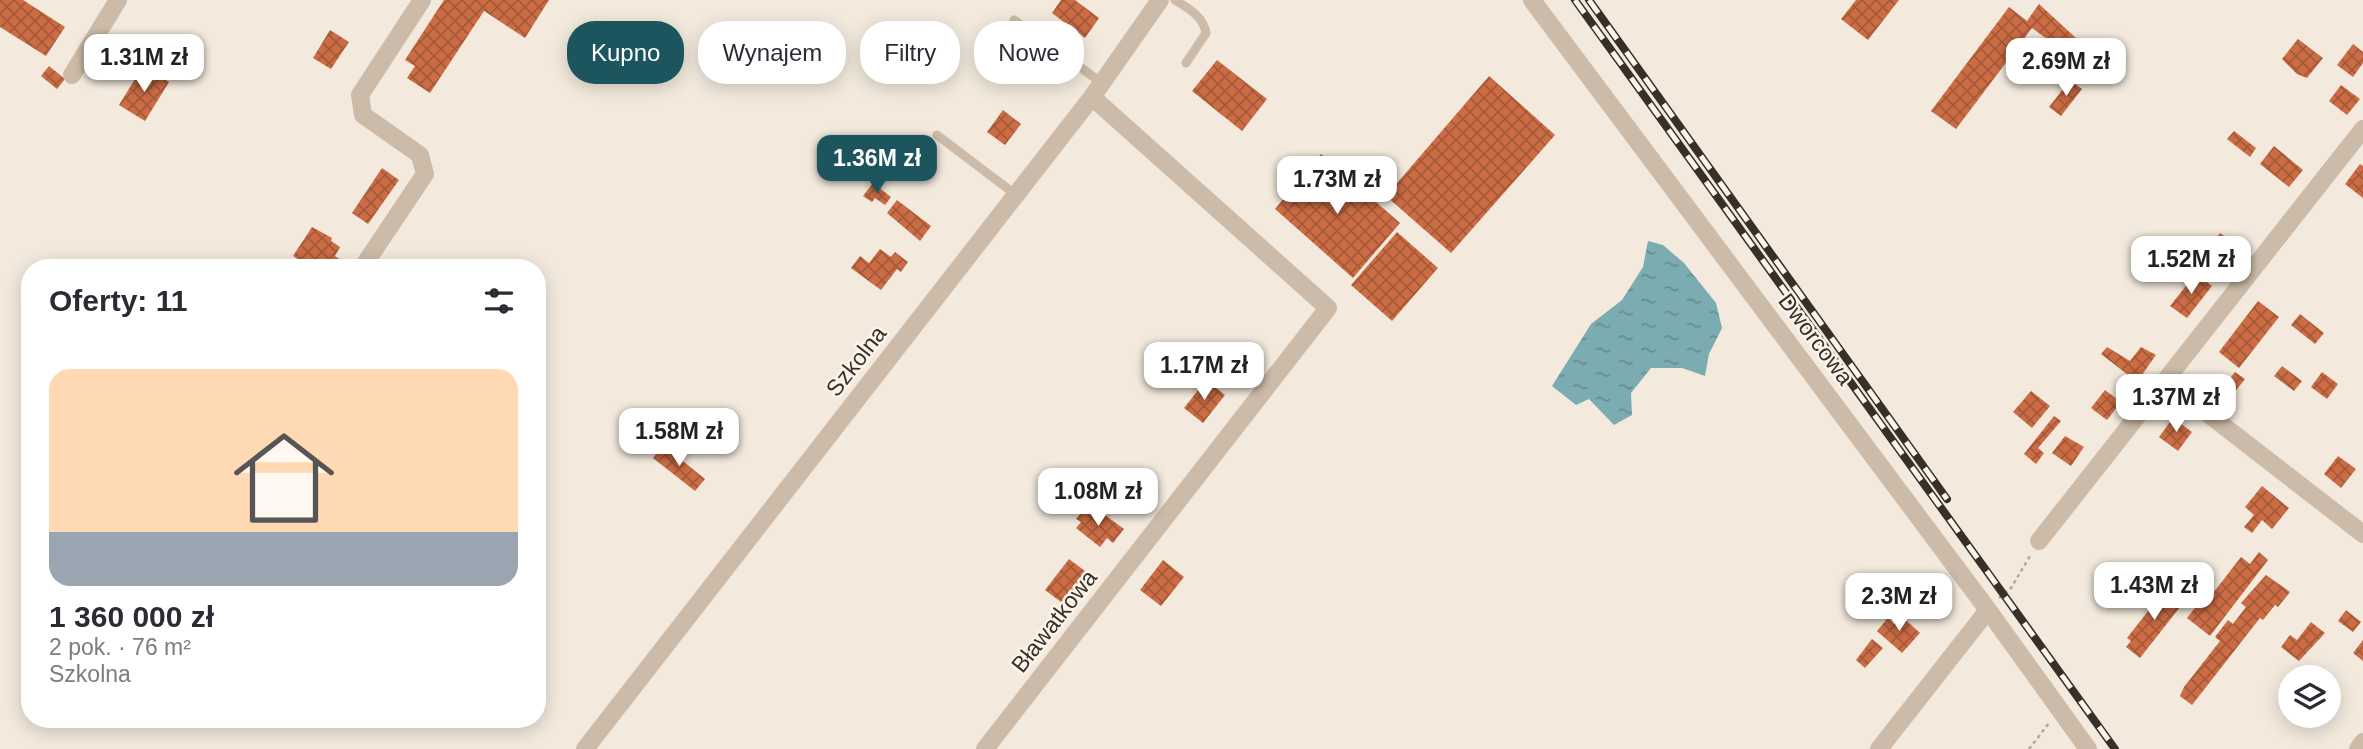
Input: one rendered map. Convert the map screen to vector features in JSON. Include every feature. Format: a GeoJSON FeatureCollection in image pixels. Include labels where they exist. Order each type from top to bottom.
{"type":"FeatureCollection","features":[{"type":"Feature","properties":{"kind":"street"},"geometry":{"type":"LineString","coordinates":[[72,75],[118,0]]}},
{"type":"Feature","properties":{"kind":"street"},"geometry":{"type":"LineString","coordinates":[[368,259],[425,174],[420,155],[363,115],[360,95],[422,0]]}},
{"type":"Feature","properties":{"kind":"street","name":"Szkolna"},"geometry":{"type":"LineString","coordinates":[[585,749],[1097,90],[1160,0]]}},
{"type":"Feature","properties":{"kind":"street","name":"Dworcowa"},"geometry":{"type":"LineString","coordinates":[[1532,0],[1988,610],[2088,749]]}},
{"type":"Feature","properties":{"kind":"street","name":"Bławatkowa"},"geometry":{"type":"LineString","coordinates":[[985,749],[1328,308],[1097,90]]}},
{"type":"Feature","properties":{"kind":"street"},"geometry":{"type":"LineString","coordinates":[[2039,541],[2167,382],[2363,129]]}},
{"type":"Feature","properties":{"kind":"street"},"geometry":{"type":"LineString","coordinates":[[2167,382],[2363,534]]}},
{"type":"Feature","properties":{"kind":"street"},"geometry":{"type":"LineString","coordinates":[[1880,749],[1988,610]]}},
{"type":"Feature","properties":{"kind":"street"},"geometry":{"type":"LineString","coordinates":[[2358,749],[2363,742]]}},
{"type":"Feature","properties":{"kind":"lane"},"geometry":{"type":"LineString","coordinates":[[1175,0],[1195,13],[1204,24],[1206,33],[1186,63]]}},
{"type":"Feature","properties":{"kind":"lane"},"geometry":{"type":"LineString","coordinates":[[1014,20],[1097,90]]}},
{"type":"Feature","properties":{"kind":"lane"},"geometry":{"type":"LineString","coordinates":[[937,135],[1016,195]]}},
{"type":"Feature","properties":{"kind":"path"},"geometry":{"type":"LineString","coordinates":[[1988,610],[2011,588],[2039,541]]}},
{"type":"Feature","properties":{"kind":"path"},"geometry":{"type":"LineString","coordinates":[[2029,749],[2059,709]]}},
{"type":"Feature","properties":{"kind":"water"},"geometry":{"type":"Polygon","coordinates":[[[1648,241],[1663,245],[1684,263],[1716,303],[1722,328],[1709,354],[1705,376],[1682,368],[1651,368],[1631,393],[1632,415],[1614,425],[1589,399],[1576,405],[1552,386],[1591,324],[1622,300],[1643,267],[1648,241]]]}},
{"type":"Feature","properties":{"kind":"building"},"geometry":{"type":"Polygon","coordinates":[[[0,0],[23,0],[65,27],[46,56],[0,27],[0,0]]]}},
{"type":"Feature","properties":{"kind":"building"},"geometry":{"type":"Polygon","coordinates":[[[444,0],[549,0],[525,38],[484,11],[430,93],[407,78],[415,66],[405,60],[444,0]]]}},
{"type":"Feature","properties":{"kind":"building"},"geometry":{"type":"Polygon","coordinates":[[[1061,0],[1075,0],[1099,18],[1085,38],[1084,21],[1063,21],[1052,13],[1061,0]]]}},
{"type":"Feature","properties":{"kind":"building"},"geometry":{"type":"Polygon","coordinates":[[[1856,0],[1899,0],[1868,40],[1841,19],[1856,0]]]}},
{"type":"Feature","properties":{"kind":"building"},"geometry":{"type":"Polygon","coordinates":[[[2039,4],[2077,39],[2066,53],[2032,28],[1956,129],[1931,111],[2009,7],[2027,21],[2039,4]]]}},
{"type":"Feature","properties":{"kind":"building"},"geometry":{"type":"Polygon","coordinates":[[[330,30],[349,42],[331,69],[313,58],[330,30]]]}},
{"type":"Feature","properties":{"kind":"building"},"geometry":{"type":"Polygon","coordinates":[[[2298,39],[2323,58],[2307,78],[2297,74],[2282,59],[2298,39]]]}},
{"type":"Feature","properties":{"kind":"building"},"geometry":{"type":"Polygon","coordinates":[[[2353,44],[2363,52],[2363,63],[2353,77],[2337,65],[2353,44]]]}},
{"type":"Feature","properties":{"kind":"building"},"geometry":{"type":"Polygon","coordinates":[[[1217,60],[1267,99],[1242,131],[1192,91],[1217,60]]]}},
{"type":"Feature","properties":{"kind":"building"},"geometry":{"type":"Polygon","coordinates":[[[49,66],[65,79],[57,89],[41,76],[49,66]]]}},
{"type":"Feature","properties":{"kind":"building"},"geometry":{"type":"Polygon","coordinates":[[[143,66],[169,82],[145,121],[119,105],[143,66]]]}},
{"type":"Feature","properties":{"kind":"building"},"geometry":{"type":"Polygon","coordinates":[[[1489,76],[1555,135],[1451,253],[1386,196],[1489,76]]]}},
{"type":"Feature","properties":{"kind":"building"},"geometry":{"type":"Polygon","coordinates":[[[2070,80],[2082,89],[2061,116],[2049,107],[2070,80]]]}},
{"type":"Feature","properties":{"kind":"building"},"geometry":{"type":"Polygon","coordinates":[[[2341,85],[2360,99],[2347,115],[2329,101],[2341,85]]]}},
{"type":"Feature","properties":{"kind":"building"},"geometry":{"type":"Polygon","coordinates":[[[1003,110],[1021,124],[1005,145],[987,132],[1003,110]]]}},
{"type":"Feature","properties":{"kind":"building"},"geometry":{"type":"Polygon","coordinates":[[[2234,131],[2256,148],[2250,157],[2227,139],[2234,131]]]}},
{"type":"Feature","properties":{"kind":"building"},"geometry":{"type":"Polygon","coordinates":[[[2274,146],[2303,170],[2289,187],[2260,164],[2274,146]]]}},
{"type":"Feature","properties":{"kind":"building"},"geometry":{"type":"Polygon","coordinates":[[[1321,154],[1400,223],[1353,278],[1275,209],[1321,154]]]}},
{"type":"Feature","properties":{"kind":"building"},"geometry":{"type":"Polygon","coordinates":[[[2360,164],[2363,166],[2363,198],[2345,184],[2360,164]]]}},
{"type":"Feature","properties":{"kind":"building"},"geometry":{"type":"Polygon","coordinates":[[[382,168],[399,180],[368,224],[352,213],[382,168]]]}},
{"type":"Feature","properties":{"kind":"building"},"geometry":{"type":"Polygon","coordinates":[[[873,183],[891,197],[885,205],[875,198],[872,202],[863,196],[873,183]]]}},
{"type":"Feature","properties":{"kind":"building"},"geometry":{"type":"Polygon","coordinates":[[[897,200],[931,226],[920,241],[887,213],[897,200]]]}},
{"type":"Feature","properties":{"kind":"building"},"geometry":{"type":"Polygon","coordinates":[[[312,227],[332,238],[331,241],[340,247],[335,256],[340,259],[298,259],[293,256],[312,227]]]}},
{"type":"Feature","properties":{"kind":"building"},"geometry":{"type":"Polygon","coordinates":[[[1397,232],[1438,268],[1392,321],[1351,285],[1397,232]]]}},
{"type":"Feature","properties":{"kind":"building"},"geometry":{"type":"Polygon","coordinates":[[[2220,233],[2241,249],[2224,271],[2202,254],[2220,233]]]}},
{"type":"Feature","properties":{"kind":"building"},"geometry":{"type":"Polygon","coordinates":[[[2144,238],[2154,246],[2152,249],[2155,251],[2143,266],[2131,256],[2144,238]]]}},
{"type":"Feature","properties":{"kind":"building"},"geometry":{"type":"Polygon","coordinates":[[[880,249],[891,257],[895,252],[908,262],[901,272],[897,269],[881,290],[851,268],[860,256],[869,263],[880,249]]]}},
{"type":"Feature","properties":{"kind":"building"},"geometry":{"type":"Polygon","coordinates":[[[2196,273],[2212,286],[2187,318],[2170,306],[2196,273]]]}},
{"type":"Feature","properties":{"kind":"building"},"geometry":{"type":"Polygon","coordinates":[[[2258,301],[2279,317],[2239,368],[2219,352],[2258,301]]]}},
{"type":"Feature","properties":{"kind":"building"},"geometry":{"type":"Polygon","coordinates":[[[2300,314],[2324,333],[2315,344],[2291,325],[2300,314]]]}},
{"type":"Feature","properties":{"kind":"building"},"geometry":{"type":"Polygon","coordinates":[[[2107,347],[2130,361],[2141,347],[2156,355],[2137,382],[2101,354],[2107,347]]]}},
{"type":"Feature","properties":{"kind":"building"},"geometry":{"type":"Polygon","coordinates":[[[2282,366],[2302,381],[2294,391],[2274,376],[2282,366]]]}},
{"type":"Feature","properties":{"kind":"building"},"geometry":{"type":"Polygon","coordinates":[[[2235,372],[2245,379],[2225,404],[2216,396],[2235,372]]]}},
{"type":"Feature","properties":{"kind":"building"},"geometry":{"type":"Polygon","coordinates":[[[2322,372],[2338,384],[2327,399],[2311,387],[2322,372]]]}},
{"type":"Feature","properties":{"kind":"building"},"geometry":{"type":"Polygon","coordinates":[[[1206,380],[1225,395],[1203,423],[1184,408],[1206,380]]]}},
{"type":"Feature","properties":{"kind":"building"},"geometry":{"type":"Polygon","coordinates":[[[2105,390],[2121,402],[2107,420],[2091,408],[2105,390]]]}},
{"type":"Feature","properties":{"kind":"building"},"geometry":{"type":"Polygon","coordinates":[[[2031,391],[2050,406],[2032,428],[2013,412],[2031,391]]]}},
{"type":"Feature","properties":{"kind":"building"},"geometry":{"type":"Polygon","coordinates":[[[2054,416],[2061,421],[2038,448],[2044,453],[2036,464],[2024,454],[2054,416]]]}},
{"type":"Feature","properties":{"kind":"building"},"geometry":{"type":"Polygon","coordinates":[[[2173,418],[2192,432],[2178,451],[2159,437],[2173,418]]]}},
{"type":"Feature","properties":{"kind":"building"},"geometry":{"type":"Polygon","coordinates":[[[2065,436],[2084,447],[2071,466],[2052,453],[2065,436]]]}},
{"type":"Feature","properties":{"kind":"building"},"geometry":{"type":"Polygon","coordinates":[[[663,445],[705,479],[695,491],[653,458],[663,445]]]}},
{"type":"Feature","properties":{"kind":"building"},"geometry":{"type":"Polygon","coordinates":[[[2338,456],[2356,469],[2341,488],[2324,474],[2338,456]]]}},
{"type":"Feature","properties":{"kind":"building"},"geometry":{"type":"Polygon","coordinates":[[[2262,486],[2289,508],[2272,529],[2262,520],[2252,533],[2244,527],[2254,515],[2245,507],[2262,486]]]}},
{"type":"Feature","properties":{"kind":"building"},"geometry":{"type":"Polygon","coordinates":[[[1086,507],[1102,520],[1105,515],[1124,529],[1113,543],[1107,538],[1100,547],[1076,528],[1081,522],[1076,519],[1086,507]]]}},
{"type":"Feature","properties":{"kind":"building"},"geometry":{"type":"Polygon","coordinates":[[[2259,552],[2268,560],[2210,636],[2187,618],[2206,594],[2210,597],[2241,557],[2250,564],[2259,552]]]}},
{"type":"Feature","properties":{"kind":"building"},"geometry":{"type":"Polygon","coordinates":[[[1069,559],[1089,574],[1065,605],[1045,590],[1069,559]]]}},
{"type":"Feature","properties":{"kind":"building"},"geometry":{"type":"Polygon","coordinates":[[[1163,560],[1184,577],[1161,606],[1140,590],[1163,560]]]}},
{"type":"Feature","properties":{"kind":"building"},"geometry":{"type":"Polygon","coordinates":[[[2266,575],[2290,592],[2263,620],[2260,618],[2192,705],[2180,696],[2184,687],[2220,641],[2215,637],[2228,620],[2233,624],[2246,607],[2241,603],[2266,575]]]}},
{"type":"Feature","properties":{"kind":"building"},"geometry":{"type":"Polygon","coordinates":[[[2166,588],[2184,602],[2140,658],[2126,647],[2131,641],[2127,638],[2166,588]]]}},
{"type":"Feature","properties":{"kind":"building"},"geometry":{"type":"Polygon","coordinates":[[[2346,610],[2361,622],[2353,632],[2338,621],[2346,610]]]}},
{"type":"Feature","properties":{"kind":"building"},"geometry":{"type":"Polygon","coordinates":[[[1901,616],[1920,633],[1902,653],[1877,631],[1888,618],[1894,624],[1901,616]]]}},
{"type":"Feature","properties":{"kind":"building"},"geometry":{"type":"Polygon","coordinates":[[[2311,622],[2325,633],[2299,661],[2281,647],[2290,635],[2297,640],[2311,622]]]}},
{"type":"Feature","properties":{"kind":"building"},"geometry":{"type":"Polygon","coordinates":[[[1872,639],[1883,648],[1865,668],[1856,660],[1872,639]]]}},
{"type":"Feature","properties":{"kind":"building"},"geometry":{"type":"Polygon","coordinates":[[[2363,640],[2363,661],[2353,653],[2363,640]]]}},
{"type":"Feature","properties":{"kind":"railway"},"geometry":{"type":"LineString","coordinates":[[1575,0],[2115,749]]}},
{"type":"Feature","properties":{"kind":"railway"},"geometry":{"type":"LineString","coordinates":[[1589,0],[1947,499]]}}]}
